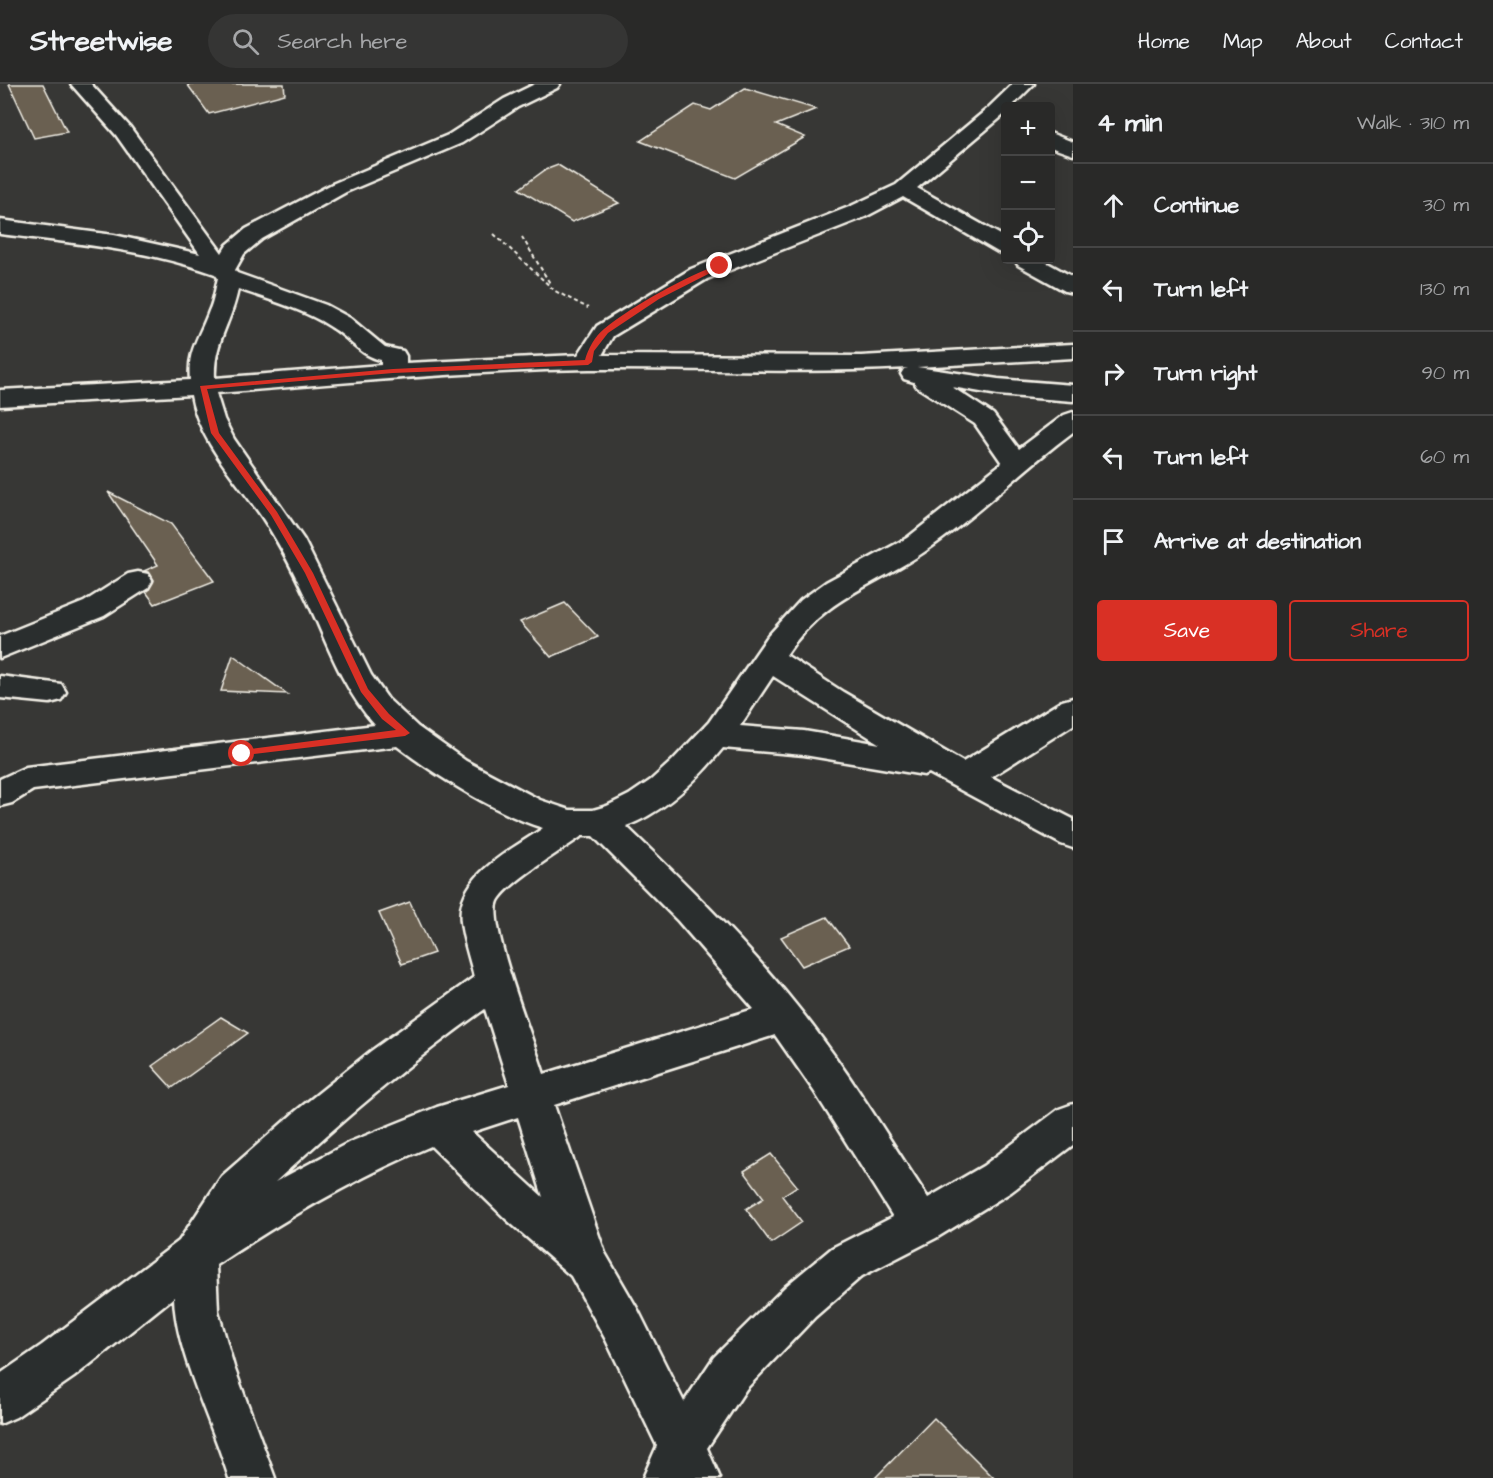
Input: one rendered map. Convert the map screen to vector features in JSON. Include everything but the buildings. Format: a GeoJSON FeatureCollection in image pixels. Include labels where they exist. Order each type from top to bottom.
{"type":"FeatureCollection","features":[{"type":"Feature","properties":{"kind":"street"},"geometry":{"type":"LineString","coordinates":[[81,84],[123,131],[226,274]]}},
{"type":"Feature","properties":{"kind":"street"},"geometry":{"type":"LineString","coordinates":[[550,84],[511,103],[455,139],[339,188],[254,234],[235,250],[226,274],[220,314],[204,347],[203,387],[215,433],[274,514],[303,564],[364,690],[385,717],[470,778],[546,817],[587,823],[691,911],[783,1016],[921,1224]]}},
{"type":"Feature","properties":{"kind":"street"},"geometry":{"type":"LineString","coordinates":[[588,362],[591,351],[605,331],[699,274],[857,212],[903,189],[999,117],[1024,84]]}},
{"type":"Feature","properties":{"kind":"street"},"geometry":{"type":"LineString","coordinates":[[1055,141],[1073,149]]}},
{"type":"Feature","properties":{"kind":"street"},"geometry":{"type":"LineString","coordinates":[[903,189],[1001,246]]}},
{"type":"Feature","properties":{"kind":"street"},"geometry":{"type":"LineString","coordinates":[[0,226],[110,240],[163,249],[198,259],[226,274],[318,310],[342,323],[377,352],[394,356],[393,371]]}},
{"type":"Feature","properties":{"kind":"street"},"geometry":{"type":"LineString","coordinates":[[1033,264],[1073,286]]}},
{"type":"Feature","properties":{"kind":"street"},"geometry":{"type":"LineString","coordinates":[[0,398],[203,387],[393,371],[588,362],[861,363],[1073,351]]}},
{"type":"Feature","properties":{"kind":"street"},"geometry":{"type":"LineString","coordinates":[[861,363],[913,374],[998,387],[1073,393]]}},
{"type":"Feature","properties":{"kind":"street"},"geometry":{"type":"LineString","coordinates":[[913,374],[984,418],[1046,439]]}},
{"type":"Feature","properties":{"kind":"street"},"geometry":{"type":"LineString","coordinates":[[984,418],[1016,464]]}},
{"type":"Feature","properties":{"kind":"street"},"geometry":{"type":"LineString","coordinates":[[681,1467],[622,1325],[587,1263],[559,1185],[532,1095],[494,983],[478,920],[481,896],[502,874],[587,823],[662,791],[715,736],[734,712],[787,631],[812,606],[852,580],[913,547],[954,517],[1046,439],[1073,420]]}},
{"type":"Feature","properties":{"kind":"street"},"geometry":{"type":"LineString","coordinates":[[0,648],[94,609],[138,581]]}},
{"type":"Feature","properties":{"kind":"street"},"geometry":{"type":"LineString","coordinates":[[769,658],[832,700],[954,772],[1073,835]]}},
{"type":"Feature","properties":{"kind":"street"},"geometry":{"type":"LineString","coordinates":[[0,687],[50,692]]}},
{"type":"Feature","properties":{"kind":"street"},"geometry":{"type":"LineString","coordinates":[[715,736],[804,743],[954,772],[1030,738],[1073,709]]}},
{"type":"Feature","properties":{"kind":"street"},"geometry":{"type":"LineString","coordinates":[[0,794],[26,779],[405,733]]}},
{"type":"Feature","properties":{"kind":"street"},"geometry":{"type":"LineString","coordinates":[[252,1478],[212,1367],[196,1311],[194,1255],[237,1190],[261,1168],[310,1124],[385,1063],[443,1018],[494,983]]}},
{"type":"Feature","properties":{"kind":"street"},"geometry":{"type":"LineString","coordinates":[[0,1401],[58,1362],[194,1255],[265,1209],[364,1155],[436,1125],[783,1016]]}},
{"type":"Feature","properties":{"kind":"street"},"geometry":{"type":"LineString","coordinates":[[681,1467],[730,1372],[800,1302],[847,1262],[921,1224],[997,1179],[1073,1122]]}},
{"type":"Feature","properties":{"kind":"street"},"geometry":{"type":"LineString","coordinates":[[436,1125],[587,1263]]}},
{"type":"Feature","properties":{"kind":"path"},"geometry":{"type":"LineString","coordinates":[[494,234],[555,291],[618,323]]}},
{"type":"Feature","properties":{"kind":"path"},"geometry":{"type":"LineString","coordinates":[[522,237],[555,291]]}},
{"type":"Feature","properties":{"kind":"route"},"geometry":{"type":"LineString","coordinates":[[242,754],[405,733],[385,717],[364,690],[309,573],[274,514],[215,433],[203,387],[393,371],[588,362],[591,351],[605,331],[656,298],[699,274],[720,266]]}}]}
